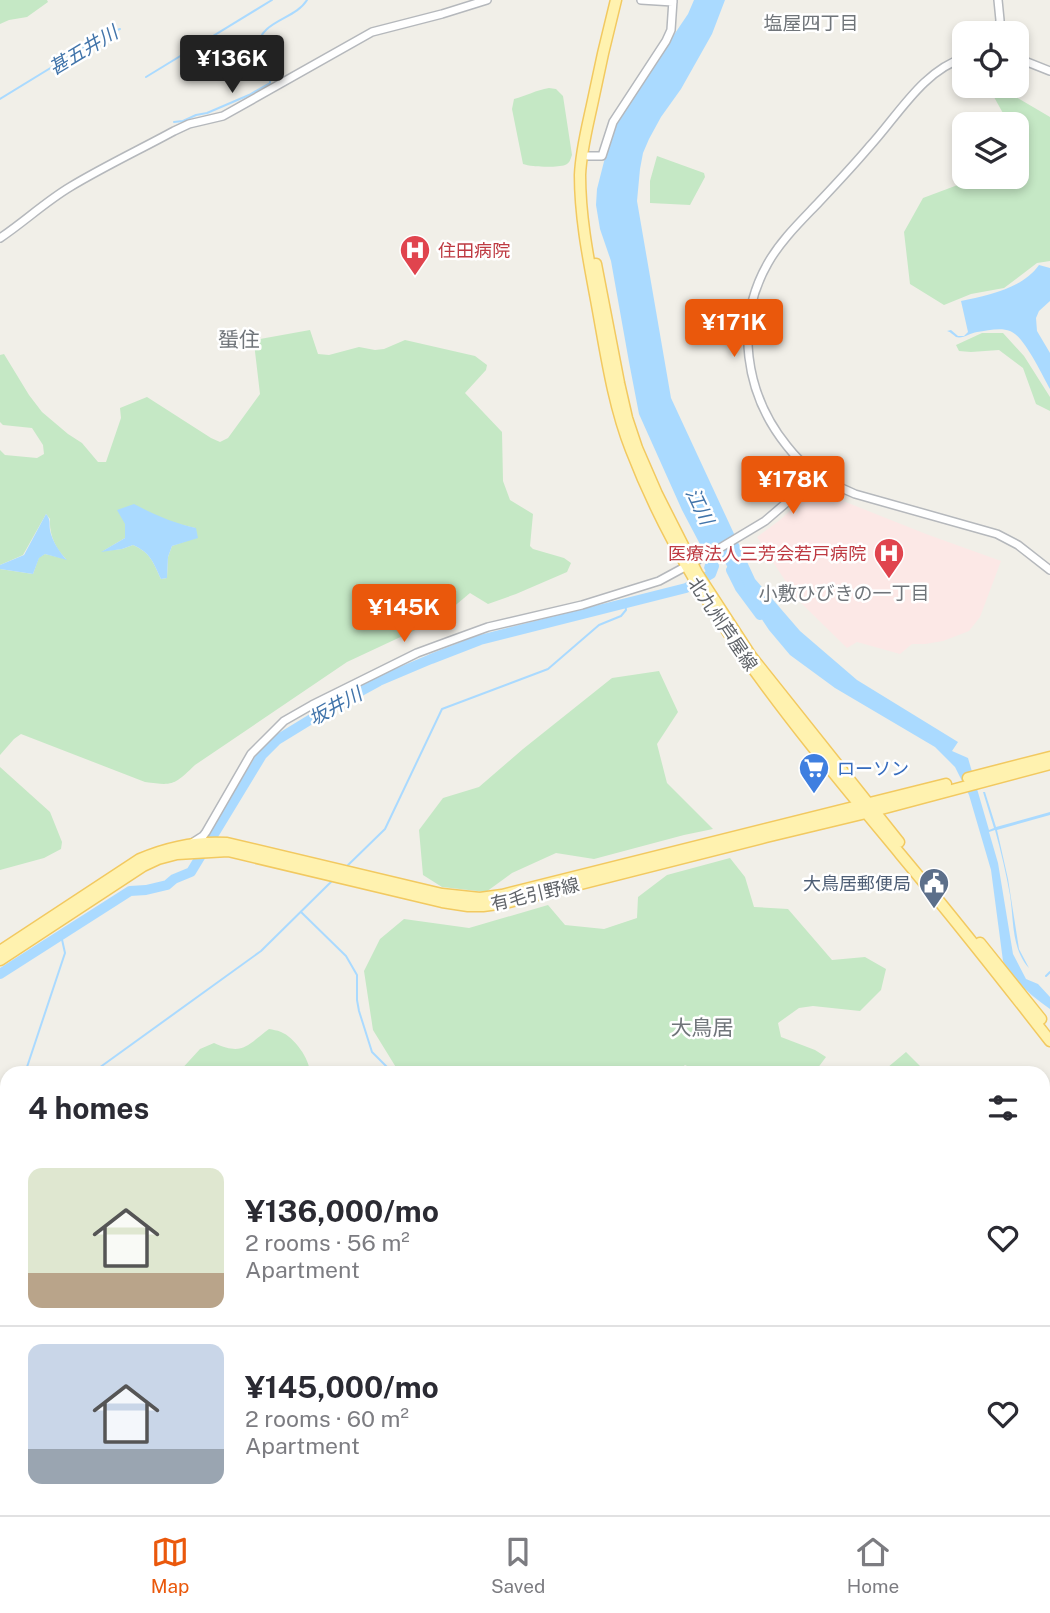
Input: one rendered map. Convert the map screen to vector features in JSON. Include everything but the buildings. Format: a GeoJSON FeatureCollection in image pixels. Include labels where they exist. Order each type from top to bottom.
{"type":"FeatureCollection","features":[{"type":"Feature","properties":{"kind":"main road","name":"北九州芦屋線"},"geometry":{"type":"LineString","coordinates":[[615,0],[582,158],[580,176],[584,226],[612,385],[621,421],[651,496],[694,568]]}},
{"type":"Feature","properties":{"kind":"main road","name":"北九州芦屋線"},"geometry":{"type":"LineString","coordinates":[[622,0],[605,71],[587,178],[590,226],[619,383],[637,448],[704,591],[745,659],[1050,1031]]}},
{"type":"Feature","properties":{"kind":"main road","name":"有毛引野線"},"geometry":{"type":"LineString","coordinates":[[0,951],[140,859],[156,852],[194,846],[218,847],[442,902],[483,906],[505,903],[766,837],[1050,757]]}},
{"type":"Feature","properties":{"kind":"main road","name":"有毛引野線"},"geometry":{"type":"LineString","coordinates":[[993,775],[1050,764]]}},
{"type":"Feature","properties":{"kind":"main road","name":"北九州芦屋線"},"geometry":{"type":"LineString","coordinates":[[867,808],[1050,1041]]}},
{"type":"Feature","properties":{"kind":"main road","name":"有毛引野線"},"geometry":{"type":"LineString","coordinates":[[0,960],[143,866],[194,846]]}},
{"type":"Feature","properties":{"kind":"street"},"geometry":{"type":"LineString","coordinates":[[0,238],[78,183],[189,124],[223,116],[372,32],[487,0]]}},
{"type":"Feature","properties":{"kind":"street"},"geometry":{"type":"LineString","coordinates":[[589,156],[602,156],[612,122],[671,30],[673,1],[642,0]]}},
{"type":"Feature","properties":{"kind":"street"},"geometry":{"type":"LineString","coordinates":[[998,0],[1000,21]]}},
{"type":"Feature","properties":{"kind":"street"},"geometry":{"type":"LineString","coordinates":[[952,63],[938,70],[925,82],[887,128],[794,228],[768,263],[752,300],[747,341],[750,369],[756,394],[769,421],[791,451],[811,471],[855,494],[997,534],[1018,545],[1050,570]]}},
{"type":"Feature","properties":{"kind":"street"},"geometry":{"type":"LineString","coordinates":[[1029,63],[1050,71]]}},
{"type":"Feature","properties":{"kind":"street"},"geometry":{"type":"LineString","coordinates":[[194,846],[206,832],[251,754],[284,721],[417,653],[512,620],[582,606],[694,568],[717,550],[765,521],[786,503],[811,471]]}},
{"type":"Feature","properties":{"kind":"shaded area","name":"医療法人三芳会若戸病院"},"geometry":{"type":"Polygon","coordinates":[[[808,487],[1001,561],[980,617],[969,631],[943,641],[912,644],[900,654],[857,642],[847,648],[797,599],[757,537],[798,503],[808,487]]]}},
{"type":"Feature","properties":{"kind":"green space"},"geometry":{"type":"Polygon","coordinates":[[[0,0],[48,2],[27,17],[0,24],[0,0]]]}},
{"type":"Feature","properties":{"kind":"green space"},"geometry":{"type":"Polygon","coordinates":[[[549,88],[556,89],[563,96],[572,155],[570,161],[561,166],[523,164],[512,109],[514,99],[549,88]]]}},
{"type":"Feature","properties":{"kind":"green space"},"geometry":{"type":"Polygon","coordinates":[[[995,98],[1018,98],[1050,117],[1050,261],[1037,263],[1004,288],[971,294],[944,305],[910,284],[904,232],[923,198],[952,187],[1029,189],[1029,112],[1002,112],[995,98]]]}},
{"type":"Feature","properties":{"kind":"green space"},"geometry":{"type":"Polygon","coordinates":[[[657,156],[704,173],[705,177],[690,205],[650,203],[650,181],[657,156]]]}},
{"type":"Feature","properties":{"kind":"green space"},"geometry":{"type":"Polygon","coordinates":[[[310,330],[318,354],[329,355],[359,347],[384,349],[405,340],[475,356],[487,365],[486,370],[465,393],[502,432],[503,481],[510,500],[533,514],[530,546],[564,558],[571,563],[567,572],[488,604],[470,593],[439,619],[347,662],[195,765],[182,777],[168,784],[145,782],[21,734],[0,755],[0,569],[33,574],[39,557],[45,554],[66,559],[54,540],[50,519],[46,514],[23,555],[0,565],[0,450],[5,455],[37,458],[44,454],[43,445],[32,428],[3,425],[0,422],[0,355],[4,354],[42,412],[82,443],[98,462],[106,462],[121,418],[120,408],[147,397],[211,438],[220,442],[228,438],[260,394],[254,343],[260,339],[310,330]],[[157,516],[125,524],[125,538],[103,551],[133,545],[148,555],[161,579],[167,578],[168,557],[172,546],[197,537],[195,528],[157,516]]]}},
{"type":"Feature","properties":{"kind":"green space"},"geometry":{"type":"Polygon","coordinates":[[[982,333],[1003,333],[1024,356],[1050,397],[1050,411],[1036,404],[1023,368],[999,350],[959,351],[956,345],[982,333]]]}},
{"type":"Feature","properties":{"kind":"green space"},"geometry":{"type":"Polygon","coordinates":[[[659,671],[678,712],[657,744],[667,783],[713,829],[594,859],[556,853],[512,873],[486,892],[442,887],[423,875],[419,830],[443,798],[479,787],[612,678],[659,671]]]}},
{"type":"Feature","properties":{"kind":"green space"},"geometry":{"type":"Polygon","coordinates":[[[0,767],[50,812],[62,842],[61,849],[44,858],[0,870],[0,767]]]}},
{"type":"Feature","properties":{"kind":"green space"},"geometry":{"type":"Polygon","coordinates":[[[730,858],[745,877],[754,907],[788,909],[832,960],[865,957],[886,969],[881,990],[860,1011],[813,1006],[799,1008],[778,1023],[781,1037],[826,1057],[819,1066],[395,1066],[373,1030],[364,971],[380,939],[404,919],[469,928],[548,905],[565,925],[604,929],[637,918],[638,897],[667,875],[730,858]]]}},
{"type":"Feature","properties":{"kind":"green space"},"geometry":{"type":"Polygon","coordinates":[[[269,1029],[278,1031],[296,1043],[309,1066],[184,1066],[200,1049],[214,1043],[232,1049],[249,1044],[269,1029]]]}},
{"type":"Feature","properties":{"kind":"green space"},"geometry":{"type":"Polygon","coordinates":[[[906,1052],[920,1066],[889,1066],[906,1052]]]}},
{"type":"Feature","properties":{"kind":"water"},"geometry":{"type":"Polygon","coordinates":[[[694,0],[725,0],[712,34],[649,139],[643,153],[637,201],[671,398],[755,579],[800,631],[857,680],[958,742],[952,751],[968,758],[989,830],[994,828],[983,792],[996,827],[1050,812],[1050,815],[997,830],[1008,879],[1019,949],[1029,968],[1023,960],[1016,943],[1010,895],[995,830],[989,832],[998,863],[1013,954],[1026,979],[1038,984],[1050,997],[1050,1009],[1024,988],[1003,961],[991,870],[969,795],[955,767],[935,747],[835,688],[790,655],[769,630],[714,542],[711,544],[717,556],[716,573],[710,580],[704,568],[706,560],[702,548],[639,414],[611,261],[600,229],[596,205],[597,189],[610,138],[622,112],[688,14],[694,0]]]}},
{"type":"Feature","properties":{"kind":"water"},"geometry":{"type":"Polygon","coordinates":[[[1039,265],[1050,268],[1050,301],[1039,311],[1036,318],[1037,331],[1050,353],[1050,389],[1027,348],[1010,331],[1002,329],[964,337],[956,337],[947,331],[951,330],[958,336],[964,336],[968,332],[961,301],[1014,285],[1039,265]]]}},
{"type":"Feature","properties":{"kind":"water"},"geometry":{"type":"Polygon","coordinates":[[[134,504],[164,518],[196,528],[198,538],[172,546],[168,557],[167,578],[161,579],[148,555],[133,545],[101,552],[125,538],[125,524],[117,510],[134,504]]]}},
{"type":"Feature","properties":{"kind":"water"},"geometry":{"type":"Polygon","coordinates":[[[46,514],[53,538],[67,560],[45,554],[39,558],[33,574],[0,569],[0,565],[24,555],[46,514]]]}},
{"type":"Feature","properties":{"kind":"waterway"},"geometry":{"type":"LineString","coordinates":[[146,77],[272,0]]}},
{"type":"Feature","properties":{"kind":"waterway"},"geometry":{"type":"LineString","coordinates":[[174,122],[207,113],[270,83],[270,61],[258,47],[260,38],[271,26],[302,7],[307,0]]}},
{"type":"Feature","properties":{"kind":"waterway","name":"甚五井川"},"geometry":{"type":"LineString","coordinates":[[0,99],[106,34],[120,29]]}},
{"type":"Feature","properties":{"kind":"waterway","name":"坂井川"},"geometry":{"type":"LineString","coordinates":[[0,974],[130,891],[167,885],[191,872],[262,755],[277,740],[326,710],[379,681],[480,640],[686,588],[711,574],[714,566]]}},
{"type":"Feature","properties":{"kind":"waterway","name":"江川"},"geometry":{"type":"LineString","coordinates":[[731,570],[740,588],[760,615]]}},
{"type":"Feature","properties":{"kind":"waterway"},"geometry":{"type":"LineString","coordinates":[[345,868],[385,829],[442,709],[548,669],[599,625],[621,616],[626,610],[625,603]]}},
{"type":"Feature","properties":{"kind":"waterway"},"geometry":{"type":"LineString","coordinates":[[102,1066],[261,951],[334,879]]}},
{"type":"Feature","properties":{"kind":"waterway"},"geometry":{"type":"LineString","coordinates":[[301,912],[346,956],[357,975],[359,1011],[372,1052],[386,1066]]}},
{"type":"Feature","properties":{"kind":"waterway"},"geometry":{"type":"LineString","coordinates":[[27,1066],[65,953],[61,935]]}},
{"type":"Feature","properties":{"kind":"waterway"},"geometry":{"type":"LineString","coordinates":[[1046,976],[1050,972]]}},
{"type":"Feature","properties":{"kind":"place","name":"住田病院"},"geometry":{"type":"Point","coordinates":[415,277]}},
{"type":"Feature","properties":{"kind":"place","name":"医療法人三芳会若戸病院"},"geometry":{"type":"Point","coordinates":[889,580]}},
{"type":"Feature","properties":{"kind":"place","name":"ローソン"},"geometry":{"type":"Point","coordinates":[814,795]}},
{"type":"Feature","properties":{"kind":"place","name":"大鳥居郵便局"},"geometry":{"type":"Point","coordinates":[934,910]}},
{"type":"Feature","properties":{"kind":"district","name":"塩屋四丁目"},"geometry":{"type":"Point","coordinates":[811,23]}},
{"type":"Feature","properties":{"kind":"district","name":"蜑住"},"geometry":{"type":"Point","coordinates":[239,339]}},
{"type":"Feature","properties":{"kind":"district","name":"小敷ひびきの一丁目"},"geometry":{"type":"Point","coordinates":[844,593]}},
{"type":"Feature","properties":{"kind":"district","name":"大鳥居"},"geometry":{"type":"Point","coordinates":[702,1027]}}]}
